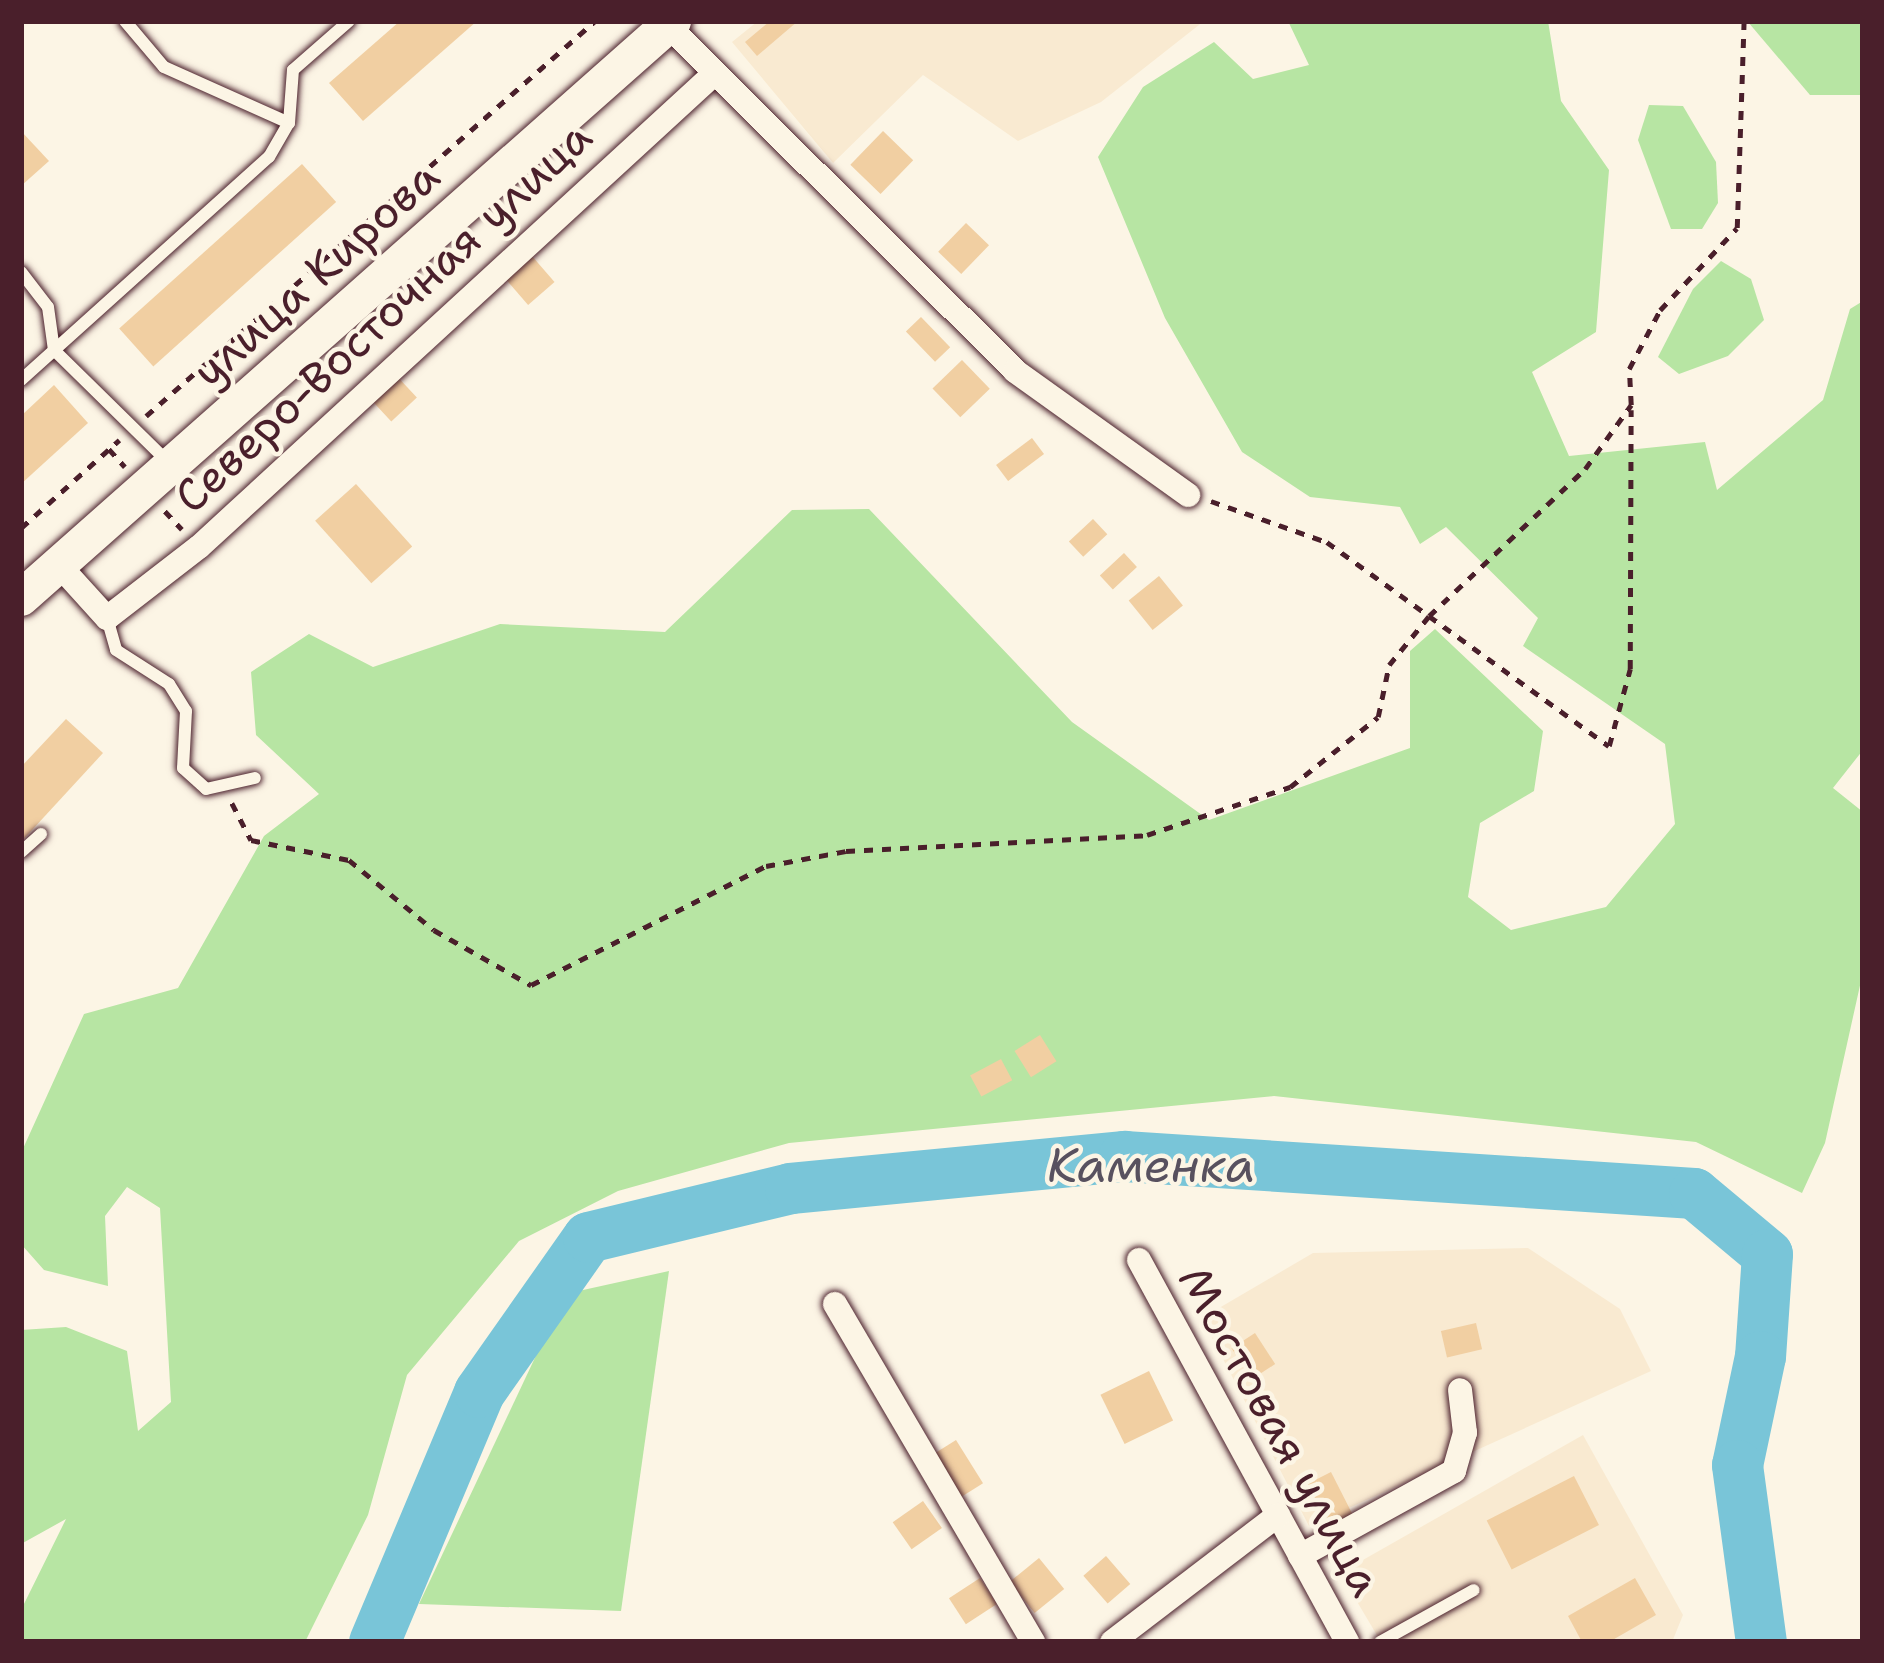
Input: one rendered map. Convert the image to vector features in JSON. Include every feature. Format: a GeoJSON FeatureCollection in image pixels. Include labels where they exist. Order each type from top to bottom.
{"type":"FeatureCollection","features":[{"type":"Feature","properties":{"kind":"street"},"geometry":{"type":"LineString","coordinates":[[670,23],[714,74],[1015,371],[1188,494]]}},
{"type":"Feature","properties":{"kind":"street","name":"улица Кирова"},"geometry":{"type":"LineString","coordinates":[[21,598],[670,23]]}},
{"type":"Feature","properties":{"kind":"street","name":"Северо-Восточная улица"},"geometry":{"type":"LineString","coordinates":[[107,619],[200,547],[669,106],[714,74]]}},
{"type":"Feature","properties":{"kind":"street"},"geometry":{"type":"LineString","coordinates":[[58,564],[107,619]]}},
{"type":"Feature","properties":{"kind":"street","name":"Мостовая улица"},"geometry":{"type":"LineString","coordinates":[[1139,1260],[1347,1642]]}},
{"type":"Feature","properties":{"kind":"street"},"geometry":{"type":"LineString","coordinates":[[835,1304],[1033,1642]]}},
{"type":"Feature","properties":{"kind":"street"},"geometry":{"type":"LineString","coordinates":[[1300,1556],[1454,1471],[1465,1433],[1460,1390]]}},
{"type":"Feature","properties":{"kind":"street"},"geometry":{"type":"LineString","coordinates":[[1112,1642],[1278,1515]]}},
{"type":"Feature","properties":{"kind":"lane"},"geometry":{"type":"LineString","coordinates":[[124,21],[164,67],[289,123]]}},
{"type":"Feature","properties":{"kind":"lane"},"geometry":{"type":"LineString","coordinates":[[21,380],[269,157],[289,123],[292,70],[349,21]]}},
{"type":"Feature","properties":{"kind":"lane"},"geometry":{"type":"LineString","coordinates":[[21,272],[48,307],[54,350],[171,466]]}},
{"type":"Feature","properties":{"kind":"lane"},"geometry":{"type":"LineString","coordinates":[[107,619],[116,650],[169,684],[186,711],[183,768],[206,789],[255,778]]}},
{"type":"Feature","properties":{"kind":"lane"},"geometry":{"type":"LineString","coordinates":[[21,852],[41,834]]}},
{"type":"Feature","properties":{"kind":"lane"},"geometry":{"type":"LineString","coordinates":[[1380,1642],[1474,1590]]}},
{"type":"Feature","properties":{"kind":"path"},"geometry":{"type":"LineString","coordinates":[[21,528],[595,21]]}},
{"type":"Feature","properties":{"kind":"path"},"geometry":{"type":"LineString","coordinates":[[1188,494],[1328,542],[1609,746],[1630,669],[1629,369],[1660,310],[1737,228],[1744,21]]}},
{"type":"Feature","properties":{"kind":"path"},"geometry":{"type":"LineString","coordinates":[[224,788],[251,840],[350,860],[434,930],[531,986],[766,866],[846,851],[1147,836],[1290,787],[1378,717],[1389,665],[1429,616],[1585,469],[1631,405]]}},
{"type":"Feature","properties":{"kind":"shaded area"},"geometry":{"type":"Polygon","coordinates":[[[758,21],[1204,21],[1101,102],[1018,141],[923,75],[833,163],[732,42],[758,21]]]}},
{"type":"Feature","properties":{"kind":"shaded area"},"geometry":{"type":"Polygon","coordinates":[[[1528,1248],[1620,1309],[1651,1371],[1309,1526],[1202,1318],[1313,1253],[1528,1248]]]}},
{"type":"Feature","properties":{"kind":"shaded area"},"geometry":{"type":"Polygon","coordinates":[[[1583,1435],[1683,1615],[1672,1642],[1381,1642],[1340,1573],[1583,1435]]]}},
{"type":"Feature","properties":{"kind":"green space"},"geometry":{"type":"Polygon","coordinates":[[[1288,21],[1548,21],[1561,101],[1609,170],[1596,332],[1532,372],[1569,456],[1705,442],[1717,490],[1823,400],[1850,309],[1863,301],[1863,750],[1833,788],[1863,812],[1863,972],[1825,1143],[1802,1193],[1696,1142],[1274,1096],[789,1143],[618,1191],[519,1241],[407,1375],[368,1515],[305,1642],[22,1642],[21,1610],[66,1519],[21,1544],[21,1330],[66,1327],[127,1351],[138,1431],[171,1402],[160,1208],[127,1187],[105,1216],[108,1286],[44,1270],[21,1244],[21,1153],[84,1014],[178,988],[264,836],[319,794],[256,735],[251,672],[309,634],[373,667],[500,624],[665,632],[792,510],[869,509],[1072,722],[1209,820],[1410,748],[1410,651],[1435,629],[1543,731],[1534,791],[1480,823],[1468,897],[1511,930],[1606,907],[1675,824],[1665,744],[1523,646],[1538,618],[1446,527],[1420,544],[1400,507],[1310,497],[1242,452],[1165,318],[1098,157],[1143,87],[1214,42],[1253,79],[1309,65],[1288,21]]]}},
{"type":"Feature","properties":{"kind":"green space"},"geometry":{"type":"Polygon","coordinates":[[[1863,21],[1863,95],[1810,95],[1748,22],[1863,21]]]}},
{"type":"Feature","properties":{"kind":"green space"},"geometry":{"type":"Polygon","coordinates":[[[1649,105],[1683,106],[1716,162],[1718,203],[1702,229],[1671,229],[1638,140],[1649,105]]]}},
{"type":"Feature","properties":{"kind":"green space"},"geometry":{"type":"Polygon","coordinates":[[[1721,261],[1751,279],[1764,320],[1728,356],[1679,374],[1658,357],[1693,289],[1721,261]]]}},
{"type":"Feature","properties":{"kind":"green space"},"geometry":{"type":"Polygon","coordinates":[[[669,1271],[621,1611],[419,1604],[565,1294],[669,1271]]]}},
{"type":"Feature","properties":{"kind":"building"},"geometry":{"type":"Polygon","coordinates":[[[400,21],[477,21],[363,121],[329,83],[400,21]]]}},
{"type":"Feature","properties":{"kind":"building"},"geometry":{"type":"Polygon","coordinates":[[[770,21],[798,21],[757,56],[745,42],[770,21]]]}},
{"type":"Feature","properties":{"kind":"building"},"geometry":{"type":"Polygon","coordinates":[[[21,131],[49,161],[21,186],[21,131]]]}},
{"type":"Feature","properties":{"kind":"building"},"geometry":{"type":"Polygon","coordinates":[[[883,131],[913,160],[881,194],[850,165],[883,131]]]}},
{"type":"Feature","properties":{"kind":"building"},"geometry":{"type":"Polygon","coordinates":[[[302,164],[336,202],[153,367],[119,329],[302,164]]]}},
{"type":"Feature","properties":{"kind":"building"},"geometry":{"type":"Polygon","coordinates":[[[966,223],[989,245],[961,274],[938,252],[966,223]]]}},
{"type":"Feature","properties":{"kind":"building"},"geometry":{"type":"Polygon","coordinates":[[[525,248],[555,282],[528,305],[499,271],[525,248]]]}},
{"type":"Feature","properties":{"kind":"building"},"geometry":{"type":"Polygon","coordinates":[[[921,317],[950,347],[935,362],[906,332],[921,317]]]}},
{"type":"Feature","properties":{"kind":"building"},"geometry":{"type":"Polygon","coordinates":[[[962,360],[990,389],[960,417],[933,388],[962,360]]]}},
{"type":"Feature","properties":{"kind":"building"},"geometry":{"type":"Polygon","coordinates":[[[393,372],[417,398],[391,421],[367,396],[393,372]]]}},
{"type":"Feature","properties":{"kind":"building"},"geometry":{"type":"Polygon","coordinates":[[[54,385],[88,423],[21,484],[21,416],[54,385]]]}},
{"type":"Feature","properties":{"kind":"building"},"geometry":{"type":"Polygon","coordinates":[[[1032,438],[1044,454],[1008,481],[996,465],[1032,438]]]}},
{"type":"Feature","properties":{"kind":"building"},"geometry":{"type":"Polygon","coordinates":[[[356,484],[412,546],[371,583],[315,521],[356,484]]]}},
{"type":"Feature","properties":{"kind":"building"},"geometry":{"type":"Polygon","coordinates":[[[1093,519],[1107,534],[1083,557],[1069,542],[1093,519]]]}},
{"type":"Feature","properties":{"kind":"building"},"geometry":{"type":"Polygon","coordinates":[[[1124,553],[1137,567],[1113,589],[1100,576],[1124,553]]]}},
{"type":"Feature","properties":{"kind":"building"},"geometry":{"type":"Polygon","coordinates":[[[1159,576],[1183,606],[1153,630],[1129,601],[1159,576]]]}},
{"type":"Feature","properties":{"kind":"building"},"geometry":{"type":"Polygon","coordinates":[[[66,719],[103,753],[21,842],[21,767],[66,719]]]}},
{"type":"Feature","properties":{"kind":"building"},"geometry":{"type":"Polygon","coordinates":[[[1040,1035],[1056,1061],[1031,1077],[1015,1051],[1040,1035]]]}},
{"type":"Feature","properties":{"kind":"building"},"geometry":{"type":"Polygon","coordinates":[[[1001,1059],[1012,1080],[981,1097],[970,1075],[1001,1059]]]}},
{"type":"Feature","properties":{"kind":"building"},"geometry":{"type":"Polygon","coordinates":[[[1476,1323],[1482,1349],[1447,1357],[1441,1331],[1476,1323]]]}},
{"type":"Feature","properties":{"kind":"building"},"geometry":{"type":"Polygon","coordinates":[[[1255,1333],[1275,1364],[1252,1379],[1232,1348],[1255,1333]]]}},
{"type":"Feature","properties":{"kind":"building"},"geometry":{"type":"Polygon","coordinates":[[[1149,1371],[1173,1420],[1125,1444],[1100,1395],[1149,1371]]]}},
{"type":"Feature","properties":{"kind":"building"},"geometry":{"type":"Polygon","coordinates":[[[956,1440],[983,1483],[957,1500],[930,1456],[956,1440]]]}},
{"type":"Feature","properties":{"kind":"building"},"geometry":{"type":"Polygon","coordinates":[[[1331,1472],[1353,1516],[1330,1527],[1308,1484],[1331,1472]]]}},
{"type":"Feature","properties":{"kind":"building"},"geometry":{"type":"Polygon","coordinates":[[[1574,1476],[1599,1525],[1512,1569],[1487,1520],[1574,1476]]]}},
{"type":"Feature","properties":{"kind":"building"},"geometry":{"type":"Polygon","coordinates":[[[923,1501],[942,1528],[912,1549],[893,1522],[923,1501]]]}},
{"type":"Feature","properties":{"kind":"building"},"geometry":{"type":"Polygon","coordinates":[[[1106,1556],[1130,1584],[1108,1604],[1083,1576],[1106,1556]]]}},
{"type":"Feature","properties":{"kind":"building"},"geometry":{"type":"Polygon","coordinates":[[[1039,1558],[1064,1589],[1035,1613],[1009,1582],[1039,1558]]]}},
{"type":"Feature","properties":{"kind":"building"},"geometry":{"type":"Polygon","coordinates":[[[980,1578],[997,1604],[966,1624],[949,1598],[980,1578]]]}},
{"type":"Feature","properties":{"kind":"building"},"geometry":{"type":"Polygon","coordinates":[[[1635,1578],[1656,1615],[1609,1642],[1582,1642],[1568,1616],[1635,1578]]]}},
{"type":"Feature","properties":{"kind":"waterway","name":"Каменка"},"geometry":{"type":"LineString","coordinates":[[374,1642],[479,1392],[588,1237],[790,1188],[1124,1156],[1694,1193],[1767,1254],[1760,1356],[1737,1465],[1761,1642]]}}]}
